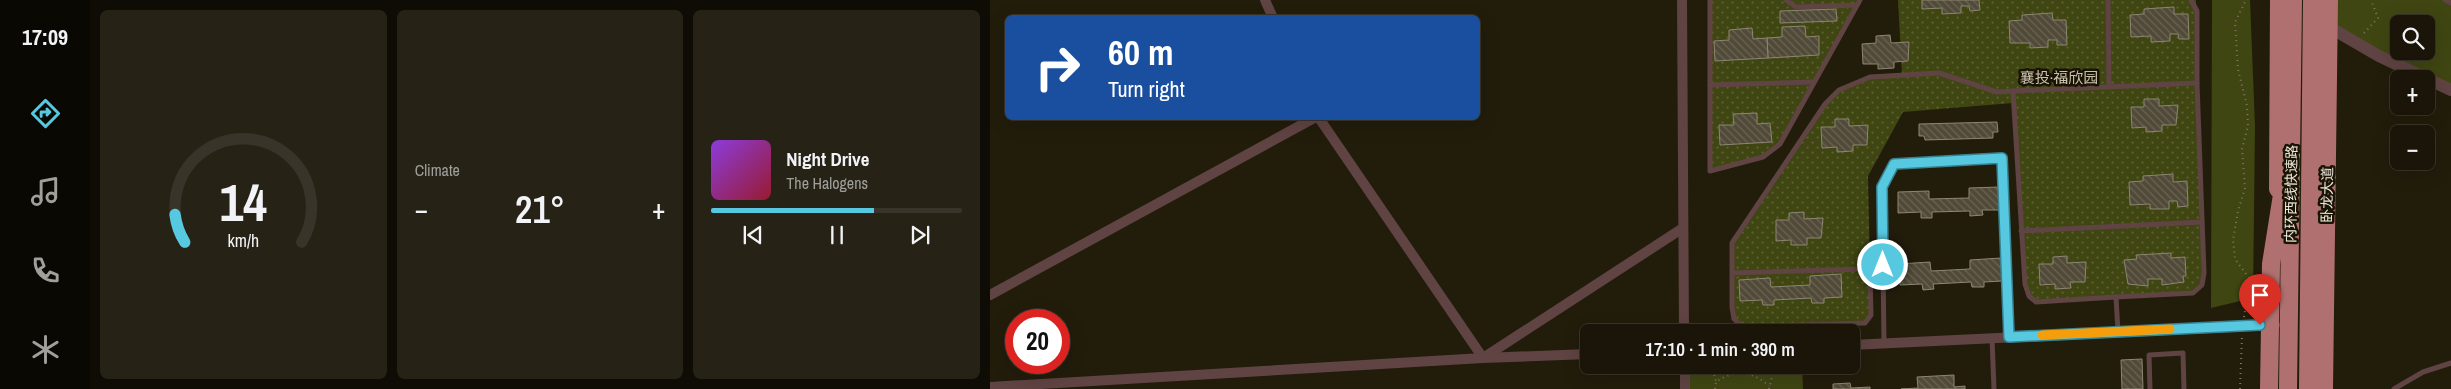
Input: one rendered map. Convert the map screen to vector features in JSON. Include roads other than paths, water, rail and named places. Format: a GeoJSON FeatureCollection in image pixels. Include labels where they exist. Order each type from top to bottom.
{"type":"FeatureCollection","features":[{"type":"Feature","properties":{"kind":"highway"},"geometry":{"type":"LineString","coordinates":[[2275,389],[2279,0]]}},
{"type":"Feature","properties":{"kind":"highway","name":"内环西线快速路"},"geometry":{"type":"LineString","coordinates":[[2288,389],[2294,0]]}},
{"type":"Feature","properties":{"kind":"highway","name":"内环西线快速路"},"geometry":{"type":"LineString","coordinates":[[2308,389],[2312,0]]}},
{"type":"Feature","properties":{"kind":"highway","name":"卧龙大道"},"geometry":{"type":"LineString","coordinates":[[2324,389],[2329,0]]}},
{"type":"Feature","properties":{"kind":"highway"},"geometry":{"type":"LineString","coordinates":[[2268,389],[2271,264],[2291,138]]}},
{"type":"Feature","properties":{"kind":"highway"},"geometry":{"type":"LineString","coordinates":[[2311,139],[2313,189],[2321,239],[2319,389]]}},
{"type":"Feature","properties":{"kind":"street"},"geometry":{"type":"LineString","coordinates":[[1265,0],[1272,15]]}},
{"type":"Feature","properties":{"kind":"street"},"geometry":{"type":"LineString","coordinates":[[1682,0],[1684,324]]}},
{"type":"Feature","properties":{"kind":"street"},"geometry":{"type":"LineString","coordinates":[[2329,27],[2356,43],[2451,90]]}},
{"type":"Feature","properties":{"kind":"street"},"geometry":{"type":"LineString","coordinates":[[990,295],[1310,120]]}},
{"type":"Feature","properties":{"kind":"street"},"geometry":{"type":"LineString","coordinates":[[1320,120],[1483,358]]}},
{"type":"Feature","properties":{"kind":"street"},"geometry":{"type":"LineString","coordinates":[[1483,358],[1684,228]]}},
{"type":"Feature","properties":{"kind":"street"},"geometry":{"type":"LineString","coordinates":[[1860,344],[2277,324]]}},
{"type":"Feature","properties":{"kind":"street"},"geometry":{"type":"LineString","coordinates":[[990,387],[1122,384],[1483,358],[1580,354]]}},
{"type":"Feature","properties":{"kind":"street"},"geometry":{"type":"LineString","coordinates":[[1685,374],[1685,389]]}},
{"type":"Feature","properties":{"kind":"lane"},"geometry":{"type":"LineString","coordinates":[[1710,0],[1710,171],[1763,157],[1780,144],[1858,2]]}},
{"type":"Feature","properties":{"kind":"lane"},"geometry":{"type":"LineString","coordinates":[[1786,0],[1796,6],[1858,2]]}},
{"type":"Feature","properties":{"kind":"lane"},"geometry":{"type":"LineString","coordinates":[[2108,0],[2109,87]]}},
{"type":"Feature","properties":{"kind":"lane"},"geometry":{"type":"LineString","coordinates":[[2013,91],[2025,284],[2028,296],[2036,302],[2193,293],[2202,285],[2204,272],[2197,83],[2197,11],[2191,0]]}},
{"type":"Feature","properties":{"kind":"lane"},"geometry":{"type":"LineString","coordinates":[[2445,0],[2451,3]]}},
{"type":"Feature","properties":{"kind":"lane"},"geometry":{"type":"LineString","coordinates":[[1732,273],[1865,269],[1870,275],[1871,315],[1865,322],[1743,327],[1734,320],[1732,273],[1732,243],[1825,104],[1839,90],[1870,77],[1939,73],[1997,92],[2197,83]]}},
{"type":"Feature","properties":{"kind":"lane"},"geometry":{"type":"LineString","coordinates":[[1710,85],[1814,82]]}},
{"type":"Feature","properties":{"kind":"lane"},"geometry":{"type":"LineString","coordinates":[[1884,343],[1882,187],[1894,164],[2002,158],[2009,337]]}},
{"type":"Feature","properties":{"kind":"lane"},"geometry":{"type":"LineString","coordinates":[[2022,231],[2202,222]]}},
{"type":"Feature","properties":{"kind":"lane"},"geometry":{"type":"LineString","coordinates":[[2116,297],[2118,332]]}},
{"type":"Feature","properties":{"kind":"lane"},"geometry":{"type":"LineString","coordinates":[[1992,338],[1994,389]]}},
{"type":"Feature","properties":{"kind":"lane"},"geometry":{"type":"LineString","coordinates":[[2150,389],[2149,355],[2183,353],[2184,389]]}},
{"type":"Feature","properties":{"kind":"lane"},"geometry":{"type":"LineString","coordinates":[[2394,389],[2423,372],[2451,362]]}},
{"type":"Feature","properties":{"kind":"district","name":"襄投·福欣园"},"geometry":{"type":"Point","coordinates":[2059,77]}}]}
